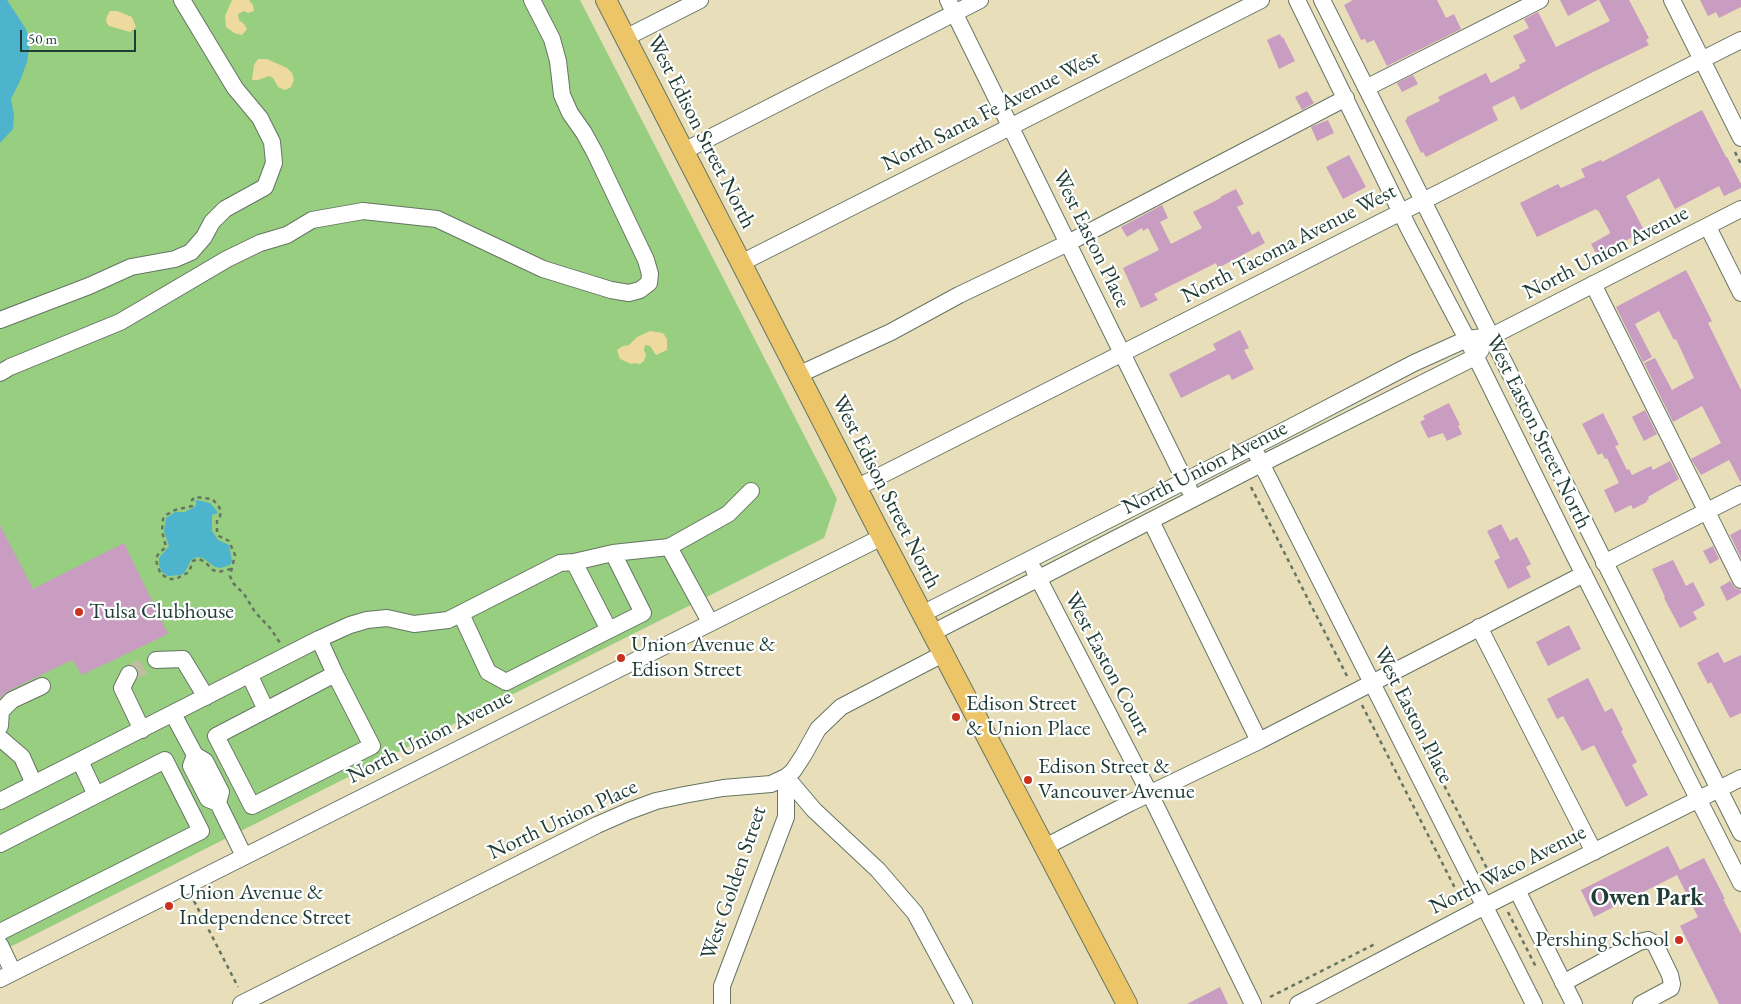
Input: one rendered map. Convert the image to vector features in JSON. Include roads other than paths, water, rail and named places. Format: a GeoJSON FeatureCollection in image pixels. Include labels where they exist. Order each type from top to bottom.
{"type":"FeatureCollection","features":[{"type":"Feature","properties":{"kind":"main road","name":"West Edison Street North"},"geometry":{"type":"LineString","coordinates":[[606,0],[856,488],[1128,1004]]}},
{"type":"Feature","properties":{"kind":"street"},"geometry":{"type":"LineString","coordinates":[[0,320],[89,286],[131,267],[176,259],[191,252],[204,237],[212,222],[226,209],[265,187],[274,163],[272,142],[260,118],[235,88],[182,0]]}},
{"type":"Feature","properties":{"kind":"street"},"geometry":{"type":"LineString","coordinates":[[0,373],[10,367],[120,322],[252,246],[287,235],[312,220],[363,211],[437,219],[543,269],[611,290],[629,293],[640,290],[649,283],[650,274],[646,260],[595,153],[584,133],[570,114],[562,95],[558,61],[552,39],[532,0]]}},
{"type":"Feature","properties":{"kind":"street"},"geometry":{"type":"LineString","coordinates":[[625,38],[700,0]]}},
{"type":"Feature","properties":{"kind":"street"},"geometry":{"type":"LineString","coordinates":[[684,151],[951,6],[980,0]]}},
{"type":"Feature","properties":{"kind":"street","name":"North Santa Fe Avenue West"},"geometry":{"type":"LineString","coordinates":[[741,263],[1261,0]]}},
{"type":"Feature","properties":{"kind":"street","name":"West Easton Street North"},"geometry":{"type":"LineString","coordinates":[[1297,0],[1401,212],[1467,339],[1574,556],[1741,884]]}},
{"type":"Feature","properties":{"kind":"street","name":"West Easton Street North"},"geometry":{"type":"LineString","coordinates":[[1322,0],[1741,833]]}},
{"type":"Feature","properties":{"kind":"street"},"geometry":{"type":"LineString","coordinates":[[1366,88],[1540,0]]}},
{"type":"Feature","properties":{"kind":"street"},"geometry":{"type":"LineString","coordinates":[[1672,0],[1741,138]]}},
{"type":"Feature","properties":{"kind":"street","name":"West Easton Place"},"geometry":{"type":"LineString","coordinates":[[951,6],[1194,498]]}},
{"type":"Feature","properties":{"kind":"street","name":"North Tacoma Avenue West"},"geometry":{"type":"LineString","coordinates":[[856,488],[1741,40]]}},
{"type":"Feature","properties":{"kind":"street"},"geometry":{"type":"LineString","coordinates":[[798,375],[891,332],[959,296],[1068,243],[1346,98]]}},
{"type":"Feature","properties":{"kind":"street","name":"North Union Avenue"},"geometry":{"type":"LineString","coordinates":[[922,614],[1253,447],[1414,363],[1467,339],[1492,336],[1741,209]]}},
{"type":"Feature","properties":{"kind":"street"},"geometry":{"type":"LineString","coordinates":[[1708,227],[1741,293]]}},
{"type":"Feature","properties":{"kind":"street"},"geometry":{"type":"LineString","coordinates":[[1593,284],[1741,580]]}},
{"type":"Feature","properties":{"kind":"street","name":"North Union Avenue"},"geometry":{"type":"LineString","coordinates":[[932,633],[1261,464],[1476,357],[1492,336]]}},
{"type":"Feature","properties":{"kind":"street","name":"West Easton Place"},"geometry":{"type":"LineString","coordinates":[[1253,447],[1534,1004]]}},
{"type":"Feature","properties":{"kind":"street"},"geometry":{"type":"LineString","coordinates":[[0,801],[249,674],[350,625],[367,620],[387,618],[414,624],[448,620],[560,563],[574,562],[613,553],[669,547],[728,514],[751,491]]}},
{"type":"Feature","properties":{"kind":"street"},"geometry":{"type":"LineString","coordinates":[[1604,563],[1741,494]]}},
{"type":"Feature","properties":{"kind":"street"},"geometry":{"type":"LineString","coordinates":[[1150,521],[1259,740]]}},
{"type":"Feature","properties":{"kind":"street","name":"North Union Avenue"},"geometry":{"type":"LineString","coordinates":[[7,976],[882,537]]}},
{"type":"Feature","properties":{"kind":"street"},"geometry":{"type":"LineString","coordinates":[[1574,556],[1595,544]]}},
{"type":"Feature","properties":{"kind":"street"},"geometry":{"type":"LineString","coordinates":[[669,547],[710,622]]}},
{"type":"Feature","properties":{"kind":"street"},"geometry":{"type":"LineString","coordinates":[[461,614],[488,672],[506,682],[643,613],[613,553]]}},
{"type":"Feature","properties":{"kind":"street","name":"West Easton Court"},"geometry":{"type":"LineString","coordinates":[[1028,559],[1150,794],[1253,1004]]}},
{"type":"Feature","properties":{"kind":"street"},"geometry":{"type":"LineString","coordinates":[[574,562],[609,630]]}},
{"type":"Feature","properties":{"kind":"street"},"geometry":{"type":"LineString","coordinates":[[1045,848],[1584,574]]}},
{"type":"Feature","properties":{"kind":"street"},"geometry":{"type":"LineString","coordinates":[[1595,596],[1616,585]]}},
{"type":"Feature","properties":{"kind":"street"},"geometry":{"type":"LineString","coordinates":[[1479,627],[1594,852]]}},
{"type":"Feature","properties":{"kind":"street"},"geometry":{"type":"LineString","coordinates":[[319,639],[372,746],[252,806],[216,736],[335,674]]}},
{"type":"Feature","properties":{"kind":"street"},"geometry":{"type":"LineString","coordinates":[[943,654],[841,707],[818,729],[803,756],[786,777],[814,810],[878,870],[915,913],[964,1004]]}},
{"type":"Feature","properties":{"kind":"street"},"geometry":{"type":"LineString","coordinates":[[156,660],[183,659],[206,697]]}},
{"type":"Feature","properties":{"kind":"street"},"geometry":{"type":"LineString","coordinates":[[128,674],[122,688],[142,730]]}},
{"type":"Feature","properties":{"kind":"street"},"geometry":{"type":"LineString","coordinates":[[249,674],[266,710]]}},
{"type":"Feature","properties":{"kind":"street"},"geometry":{"type":"LineString","coordinates":[[0,726],[1,711],[12,700],[42,686]]}},
{"type":"Feature","properties":{"kind":"street"},"geometry":{"type":"LineString","coordinates":[[172,714],[195,755],[205,761],[221,792],[218,803],[244,856]]}},
{"type":"Feature","properties":{"kind":"street"},"geometry":{"type":"LineString","coordinates":[[0,738],[22,756],[34,784]]}},
{"type":"Feature","properties":{"kind":"street"},"geometry":{"type":"LineString","coordinates":[[0,844],[166,760],[201,831],[0,932]]}},
{"type":"Feature","properties":{"kind":"street"},"geometry":{"type":"LineString","coordinates":[[80,761],[96,795]]}},
{"type":"Feature","properties":{"kind":"street","name":"North Union Place"},"geometry":{"type":"LineString","coordinates":[[251,1002],[597,825],[629,811],[656,801],[723,788],[771,784],[786,777]]}},
{"type":"Feature","properties":{"kind":"street","name":"West Golden Street"},"geometry":{"type":"LineString","coordinates":[[722,1004],[722,986],[786,817],[786,777]]}},
{"type":"Feature","properties":{"kind":"street","name":"North Waco Avenue"},"geometry":{"type":"LineString","coordinates":[[1298,1004],[1485,906],[1741,778]]}},
{"type":"Feature","properties":{"kind":"street"},"geometry":{"type":"LineString","coordinates":[[1517,890],[1574,1004]]}},
{"type":"Feature","properties":{"kind":"street"},"geometry":{"type":"LineString","coordinates":[[1563,983],[1640,942],[1648,940],[1655,944],[1670,975],[1672,984],[1671,988],[1641,1004]]}},
{"type":"Feature","properties":{"kind":"street"},"geometry":{"type":"LineString","coordinates":[[0,945],[7,976]]}},
{"type":"Feature","properties":{"kind":"water"},"geometry":{"type":"Polygon","coordinates":[[[0,0],[7,0],[26,29],[30,42],[27,62],[11,99],[14,115],[13,129],[0,143],[0,0]]]}},
{"type":"Feature","properties":{"kind":"water"},"geometry":{"type":"Polygon","coordinates":[[[196,500],[210,503],[218,513],[212,515],[212,531],[218,540],[229,545],[232,561],[230,565],[220,568],[215,567],[203,558],[197,557],[191,560],[185,572],[181,575],[168,576],[162,572],[159,565],[159,558],[169,546],[164,531],[166,518],[175,512],[185,512],[196,506],[196,500]]]}},
{"type":"Feature","properties":{"kind":"tunnel"},"geometry":{"type":"LineString","coordinates":[[129,674],[156,660]]}},
{"type":"Feature","properties":{"kind":"place","name":"Tulsa Clubhouse"},"geometry":{"type":"Point","coordinates":[79,612]}},
{"type":"Feature","properties":{"kind":"place","name":"Union Avenue & Edison Street"},"geometry":{"type":"Point","coordinates":[621,658]}},
{"type":"Feature","properties":{"kind":"place","name":"Edison Street & Union Place"},"geometry":{"type":"Point","coordinates":[956,717]}},
{"type":"Feature","properties":{"kind":"place","name":"Edison Street & Vancouver Avenue"},"geometry":{"type":"Point","coordinates":[1028,780]}},
{"type":"Feature","properties":{"kind":"place","name":"Union Avenue & Independence Street"},"geometry":{"type":"Point","coordinates":[169,906]}},
{"type":"Feature","properties":{"kind":"place","name":"Pershing School"},"geometry":{"type":"Point","coordinates":[1679,940]}},
{"type":"Feature","properties":{"kind":"district","name":"Owen Park"},"geometry":{"type":"Point","coordinates":[1647,898]}}]}
